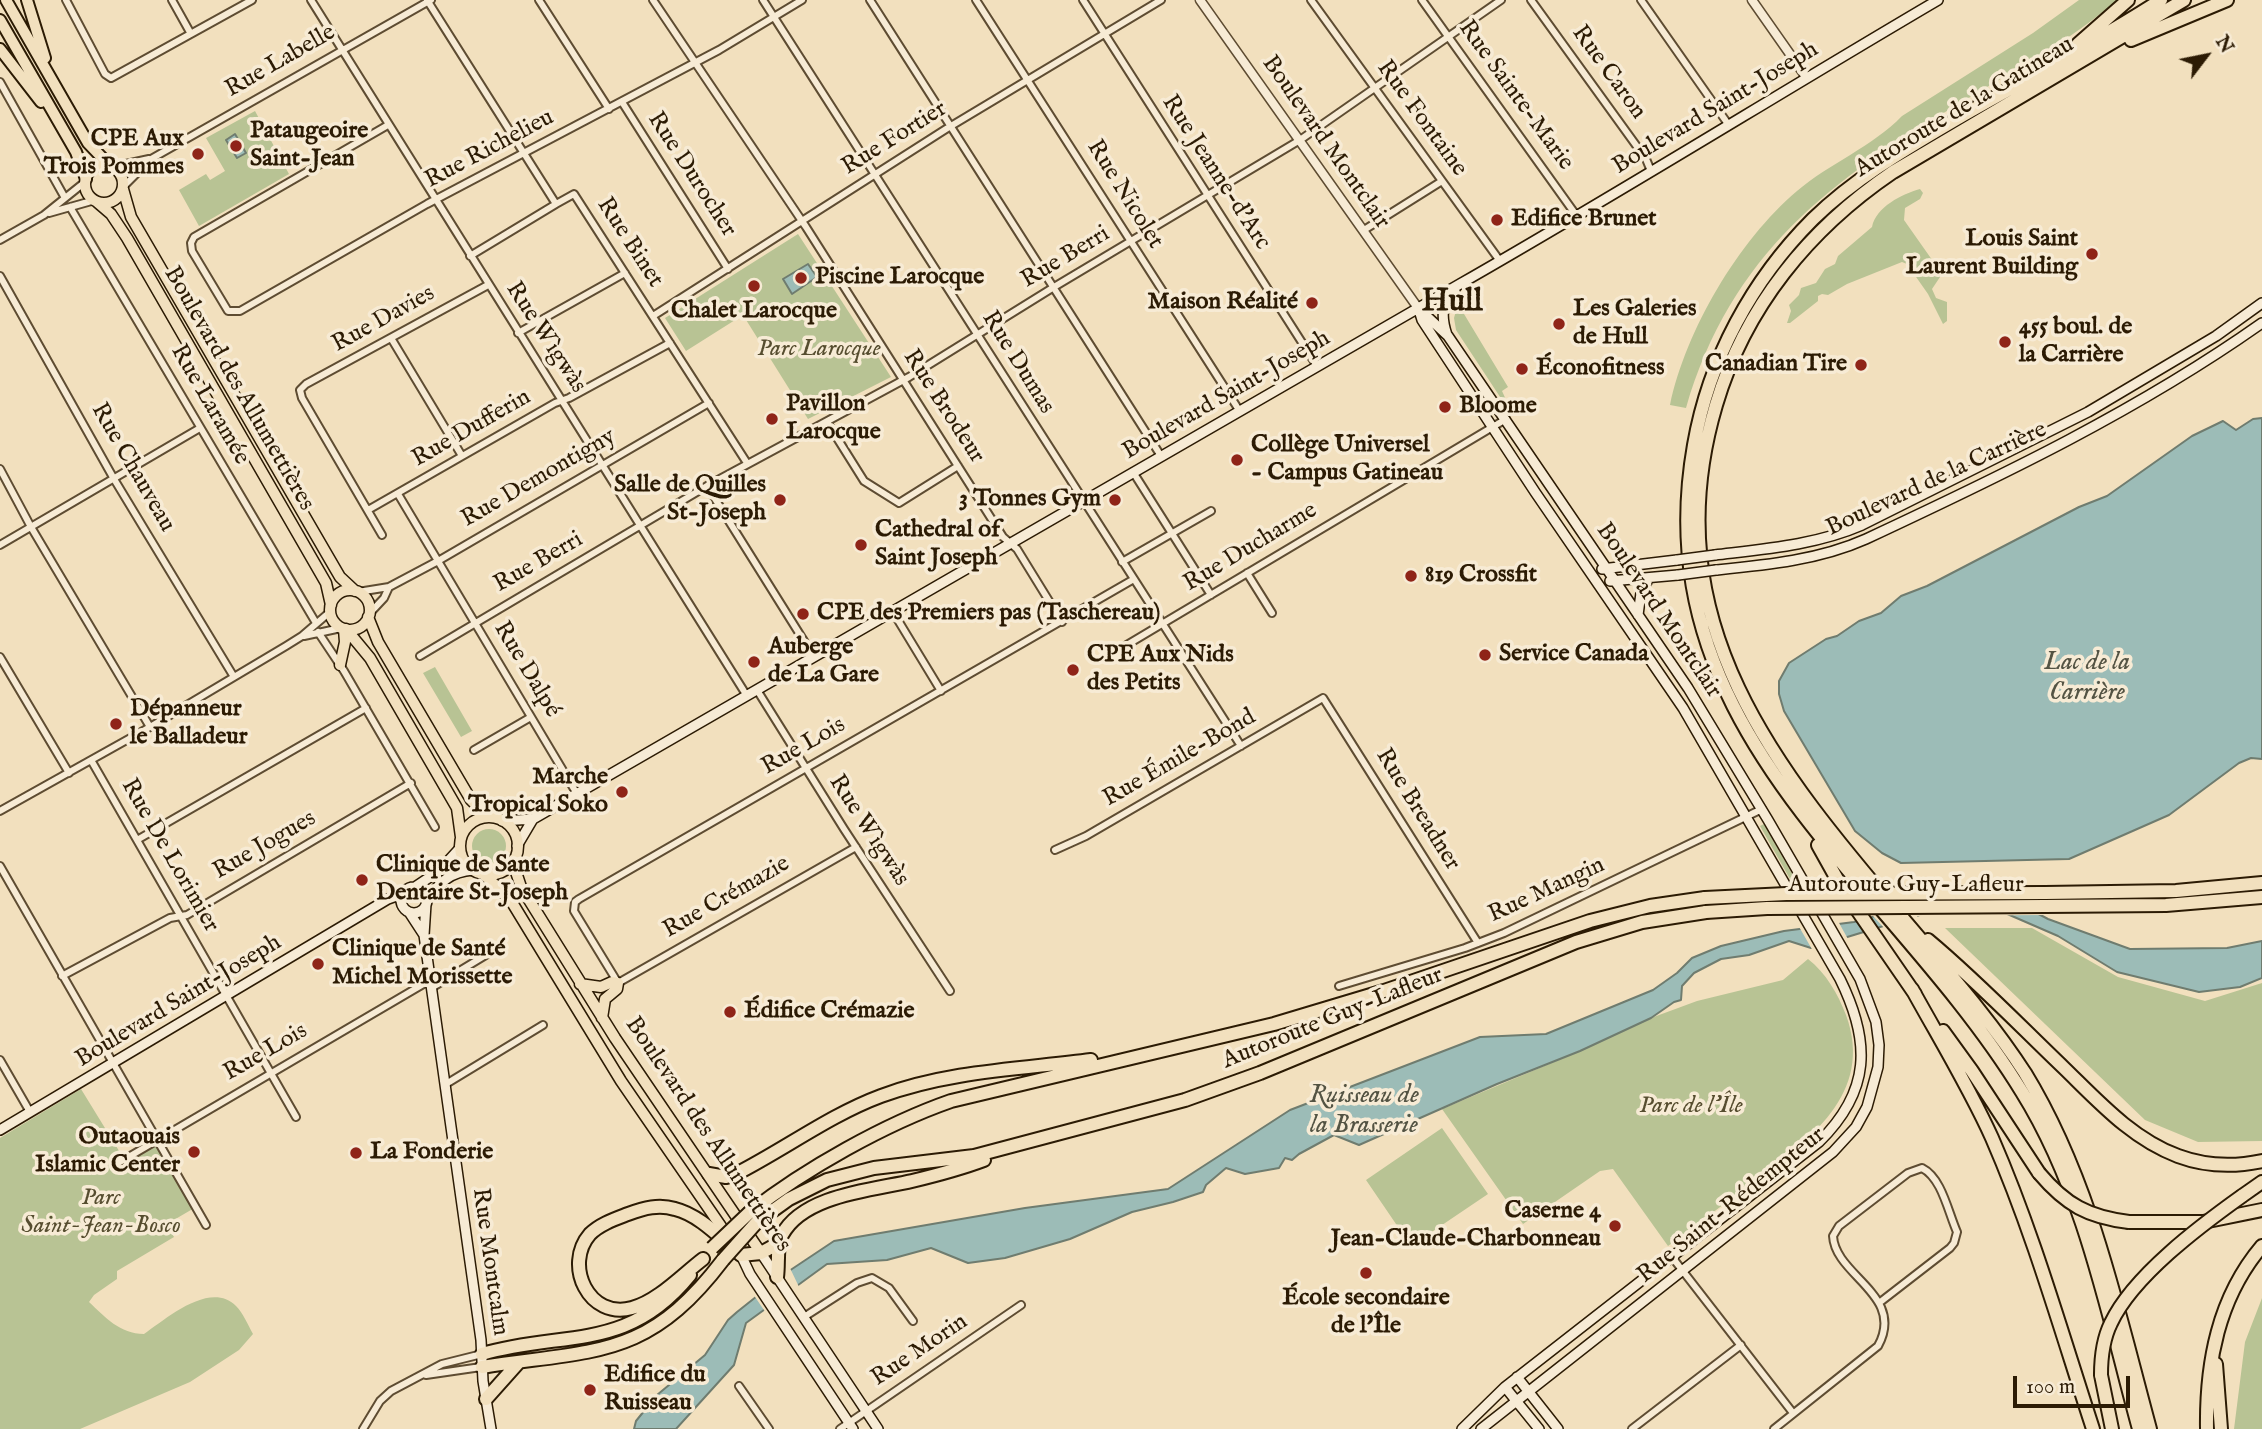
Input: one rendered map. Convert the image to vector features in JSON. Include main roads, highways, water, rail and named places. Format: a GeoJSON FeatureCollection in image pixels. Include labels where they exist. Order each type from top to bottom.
{"type":"FeatureCollection","features":[{"type":"Feature","properties":{"kind":"highway"},"geometry":{"type":"LineString","coordinates":[[6,0],[88,143],[112,167]]}},
{"type":"Feature","properties":{"kind":"highway"},"geometry":{"type":"LineString","coordinates":[[27,0],[42,50],[63,99]]}},
{"type":"Feature","properties":{"kind":"highway"},"geometry":{"type":"LineString","coordinates":[[2062,58],[2128,0]]}},
{"type":"Feature","properties":{"kind":"highway","name":"Autoroute de la Gatineau"},"geometry":{"type":"LineString","coordinates":[[2150,1429],[2085,1200],[2051,1119],[2023,1070],[1994,1030],[1801,814],[1759,753],[1732,706],[1709,650],[1698,608],[1690,559],[1688,494],[1696,436],[1710,383],[1726,344],[1754,293],[1783,252],[1819,213],[1858,181],[1895,156],[2161,0]]}},
{"type":"Feature","properties":{"kind":"highway","name":"Autoroute de la Gatineau"},"geometry":{"type":"LineString","coordinates":[[2139,1429],[2092,1257],[2048,1138],[2007,1068],[1906,931],[1902,917],[1878,898],[1817,816],[1778,761],[1743,702],[1722,651],[1706,591],[1700,536],[1701,482],[1712,419],[1729,368],[1751,320],[1779,277],[1820,230],[1893,172],[2184,0]]}},
{"type":"Feature","properties":{"kind":"highway"},"geometry":{"type":"LineString","coordinates":[[2089,58],[2227,0]]}},
{"type":"Feature","properties":{"kind":"highway"},"geometry":{"type":"LineString","coordinates":[[0,20],[80,161],[86,180]]}},
{"type":"Feature","properties":{"kind":"highway"},"geometry":{"type":"LineString","coordinates":[[0,49],[67,137]]}},
{"type":"Feature","properties":{"kind":"highway"},"geometry":{"type":"LineString","coordinates":[[1801,814],[1853,903],[1972,1070],[2039,1173],[2058,1194],[2078,1208],[2098,1216],[2129,1222],[2203,1222],[2262,1209]]}},
{"type":"Feature","properties":{"kind":"highway","name":"Autoroute Guy-Lafleur"},"geometry":{"type":"LineString","coordinates":[[482,1361],[520,1362],[601,1350],[644,1334],[686,1304],[723,1260],[753,1217],[776,1192],[866,1139],[929,1109],[1000,1088],[1243,1032],[1341,1005],[1603,917],[1650,906],[1705,898],[1786,894],[2176,891],[2262,883]]}},
{"type":"Feature","properties":{"kind":"highway","name":"Autoroute Guy-Lafleur"},"geometry":{"type":"LineString","coordinates":[[482,1361],[501,1349],[592,1336],[626,1325],[667,1299],[712,1248],[753,1217],[803,1191],[848,1174],[963,1158],[1164,1107],[1223,1087],[1586,938],[1660,919],[1756,908],[2166,905],[2262,897]]}},
{"type":"Feature","properties":{"kind":"highway"},"geometry":{"type":"LineString","coordinates":[[1902,917],[1962,969],[2092,1095],[2140,1136],[2171,1154],[2198,1162],[2229,1165],[2262,1161]]}},
{"type":"Feature","properties":{"kind":"highway"},"geometry":{"type":"LineString","coordinates":[[1912,989],[1968,1090],[2004,1166],[2038,1260],[2092,1429]]}},
{"type":"Feature","properties":{"kind":"highway"},"geometry":{"type":"LineString","coordinates":[[709,1174],[726,1177],[736,1174],[853,1108],[920,1083],[1167,1050]]}},
{"type":"Feature","properties":{"kind":"highway"},"geometry":{"type":"LineString","coordinates":[[776,1272],[779,1243],[793,1220],[820,1204],[850,1194],[953,1171],[1047,1138]]}},
{"type":"Feature","properties":{"kind":"highway"},"geometry":{"type":"LineString","coordinates":[[2112,1429],[2101,1375],[2104,1341],[2121,1305],[2180,1245],[2262,1182]]}},
{"type":"Feature","properties":{"kind":"highway"},"geometry":{"type":"LineString","coordinates":[[703,1259],[645,1302],[622,1309],[608,1307],[595,1300],[584,1288],[578,1269],[581,1248],[595,1230],[616,1218],[656,1206],[676,1209],[690,1215],[741,1255],[761,1253],[779,1243]]}},
{"type":"Feature","properties":{"kind":"highway"},"geometry":{"type":"LineString","coordinates":[[2207,1429],[2207,1382],[2224,1309],[2234,1286],[2262,1246]]}},
{"type":"Feature","properties":{"kind":"highway"},"geometry":{"type":"LineString","coordinates":[[2217,1335],[2216,1381],[2221,1429]]}},
{"type":"Feature","properties":{"kind":"highway"},"geometry":{"type":"LineString","coordinates":[[486,1399],[520,1362]]}},
{"type":"Feature","properties":{"kind":"main road","name":"Boulevard Saint-Joseph"},"geometry":{"type":"LineString","coordinates":[[502,821],[533,819],[577,794],[1239,410],[1462,284],[1938,0]]}},
{"type":"Feature","properties":{"kind":"main road"},"geometry":{"type":"LineString","coordinates":[[96,167],[112,167],[120,174],[123,188],[115,200],[103,203],[96,201],[88,194],[86,180],[96,167]]}},
{"type":"Feature","properties":{"kind":"main road","name":"Boulevard des Allumettières"},"geometry":{"type":"LineString","coordinates":[[123,188],[131,217],[332,565],[340,577],[357,591]]}},
{"type":"Feature","properties":{"kind":"main road","name":"Boulevard des Allumettières"},"geometry":{"type":"LineString","coordinates":[[96,201],[111,214],[127,238],[182,332],[322,577],[329,590],[331,608]]}},
{"type":"Feature","properties":{"kind":"main road"},"geometry":{"type":"LineString","coordinates":[[1448,337],[1443,310],[1448,298],[1462,284]]}},
{"type":"Feature","properties":{"kind":"main road","name":"Boulevard de la Carrière"},"geometry":{"type":"LineString","coordinates":[[1590,571],[1804,543],[1839,534],[2099,406],[2216,336],[2262,303]]}},
{"type":"Feature","properties":{"kind":"main road","name":"Boulevard Montclair"},"geometry":{"type":"LineString","coordinates":[[1418,308],[1448,337],[1688,688],[1762,809],[1843,951]]}},
{"type":"Feature","properties":{"kind":"main road","name":"Boulevard Montclair"},"geometry":{"type":"LineString","coordinates":[[1418,308],[1425,325],[1492,427],[1684,708],[1827,956]]}},
{"type":"Feature","properties":{"kind":"main road","name":"Boulevard de la Carrière"},"geometry":{"type":"LineString","coordinates":[[1597,581],[1678,575],[1807,557],[1858,543],[2089,429],[2262,323]]}},
{"type":"Feature","properties":{"kind":"main road"},"geometry":{"type":"LineString","coordinates":[[1638,615],[1641,593],[1649,578]]}},
{"type":"Feature","properties":{"kind":"main road"},"geometry":{"type":"LineString","coordinates":[[378,906],[393,906],[418,913],[448,876],[461,871],[478,872],[501,872],[514,859],[517,846],[513,831],[502,821],[488,817],[471,800],[378,642],[369,616],[369,603],[357,591],[340,593],[331,608],[334,621],[344,628],[370,658],[457,808],[464,861],[478,872]]}},
{"type":"Feature","properties":{"kind":"main road"},"geometry":{"type":"LineString","coordinates":[[344,628],[361,626],[369,616]]}},
{"type":"Feature","properties":{"kind":"main road"},"geometry":{"type":"LineString","coordinates":[[340,665],[345,642],[344,628]]}},
{"type":"Feature","properties":{"kind":"main road"},"geometry":{"type":"LineString","coordinates":[[407,911],[402,905],[402,894],[439,871],[461,843],[470,824],[488,817]]}},
{"type":"Feature","properties":{"kind":"main road","name":"Boulevard Saint-Joseph"},"geometry":{"type":"LineString","coordinates":[[517,846],[533,819]]}},
{"type":"Feature","properties":{"kind":"main road","name":"Boulevard des Allumettières"},"geometry":{"type":"LineString","coordinates":[[514,859],[521,887],[580,985],[776,1272],[878,1429]]}},
{"type":"Feature","properties":{"kind":"main road","name":"Boulevard des Allumettières"},"geometry":{"type":"LineString","coordinates":[[478,872],[502,891],[513,904],[626,1088],[741,1255],[756,1283],[851,1426]]}},
{"type":"Feature","properties":{"kind":"main road"},"geometry":{"type":"LineString","coordinates":[[415,887],[425,893],[427,902]]}},
{"type":"Feature","properties":{"kind":"main road","name":"Boulevard Saint-Joseph"},"geometry":{"type":"LineString","coordinates":[[0,1130],[388,899],[402,894]]}},
{"type":"Feature","properties":{"kind":"main road","name":"Rue Montcalm"},"geometry":{"type":"LineString","coordinates":[[427,902],[424,935],[491,1429]]}},
{"type":"Feature","properties":{"kind":"main road","name":"Rue Montcalm"},"geometry":{"type":"LineString","coordinates":[[407,911],[424,935]]}},
{"type":"Feature","properties":{"kind":"main road","name":"Rue Saint-Rédempteur"},"geometry":{"type":"LineString","coordinates":[[1481,1429],[1833,1152],[1856,1126],[1867,1107],[1878,1067],[1878,1034],[1867,994],[1843,951]]}},
{"type":"Feature","properties":{"kind":"main road","name":"Rue Saint-Rédempteur"},"geometry":{"type":"LineString","coordinates":[[1462,1429],[1517,1377],[1819,1142],[1837,1122],[1851,1102],[1861,1069],[1861,1035],[1852,1004],[1827,956]]}},
{"type":"Feature","properties":{"kind":"main road"},"geometry":{"type":"LineString","coordinates":[[580,985],[601,988],[612,982],[618,983],[617,989],[606,999],[602,1018]]}},
{"type":"Feature","properties":{"kind":"main road"},"geometry":{"type":"LineString","coordinates":[[1517,1377],[1558,1429]]}},
{"type":"Feature","properties":{"kind":"main road"},"geometry":{"type":"LineString","coordinates":[[1505,1387],[1539,1429]]}},
{"type":"Feature","properties":{"kind":"water","name":"Pataugeoire Saint-Jean"},"geometry":{"type":"Polygon","coordinates":[[[235,134],[246,153],[237,158],[226,140],[235,134]]]}},
{"type":"Feature","properties":{"kind":"water","name":"Piscine Larocque"},"geometry":{"type":"Polygon","coordinates":[[[808,264],[817,277],[792,294],[783,279],[808,264]]]}},
{"type":"Feature","properties":{"kind":"water","name":"Lac de la Carrière"},"geometry":{"type":"Polygon","coordinates":[[[2262,418],[2262,759],[2251,758],[2239,763],[2169,815],[2069,859],[1901,863],[1882,853],[1855,831],[1784,711],[1779,694],[1779,681],[1789,663],[1859,621],[1881,613],[1901,596],[1927,586],[2079,507],[2107,496],[2192,436],[2223,421],[2236,430],[2253,419],[2262,418]]]}},
{"type":"Feature","properties":{"kind":"water","name":"Ruisseau de la Brasserie"},"geometry":{"type":"Polygon","coordinates":[[[1927,901],[2016,902],[2048,919],[2130,949],[2227,948],[2262,941],[2262,978],[2240,987],[2199,992],[2117,972],[2058,936],[2005,913],[1923,914],[1811,948],[1789,941],[1749,955],[1721,959],[1694,973],[1682,986],[1681,1000],[1651,1018],[1359,1145],[1334,1135],[1292,1160],[1285,1158],[1279,1168],[1245,1174],[1226,1168],[1206,1185],[1203,1192],[1132,1212],[1070,1239],[1005,1258],[968,1263],[931,1248],[887,1260],[827,1264],[746,1323],[734,1365],[676,1429],[634,1429],[636,1421],[657,1395],[705,1355],[728,1320],[786,1273],[834,1241],[1025,1208],[1168,1189],[1290,1110],[1480,1037],[1546,1034],[1653,990],[1692,958],[1721,946],[1784,931],[1854,922],[1927,901]]]}},
{"type":"Feature","properties":{"kind":"place","name":"Pataugeoire Saint-Jean"},"geometry":{"type":"Point","coordinates":[236,146]}},
{"type":"Feature","properties":{"kind":"place","name":"CPE Aux Trois Pommes"},"geometry":{"type":"Point","coordinates":[198,154]}},
{"type":"Feature","properties":{"kind":"place","name":"Edifice Brunet"},"geometry":{"type":"Point","coordinates":[1497,220]}},
{"type":"Feature","properties":{"kind":"place","name":"Louis Saint Laurent Building"},"geometry":{"type":"Point","coordinates":[2092,254]}},
{"type":"Feature","properties":{"kind":"place","name":"Piscine Larocque"},"geometry":{"type":"Point","coordinates":[801,278]}},
{"type":"Feature","properties":{"kind":"place","name":"Chalet Larocque"},"geometry":{"type":"Point","coordinates":[754,286]}},
{"type":"Feature","properties":{"kind":"place","name":"Maison Réalité"},"geometry":{"type":"Point","coordinates":[1312,303]}},
{"type":"Feature","properties":{"kind":"place","name":"Les Galeries de Hull"},"geometry":{"type":"Point","coordinates":[1559,324]}},
{"type":"Feature","properties":{"kind":"place","name":"455 boul. de la Carrière"},"geometry":{"type":"Point","coordinates":[2005,342]}},
{"type":"Feature","properties":{"kind":"place","name":"Canadian Tire"},"geometry":{"type":"Point","coordinates":[1861,365]}},
{"type":"Feature","properties":{"kind":"place","name":"Éconofitness"},"geometry":{"type":"Point","coordinates":[1522,369]}},
{"type":"Feature","properties":{"kind":"place","name":"Bloome"},"geometry":{"type":"Point","coordinates":[1445,407]}},
{"type":"Feature","properties":{"kind":"place","name":"Pavillon Larocque"},"geometry":{"type":"Point","coordinates":[772,419]}},
{"type":"Feature","properties":{"kind":"place","name":"Collège Universel - Campus Gatineau"},"geometry":{"type":"Point","coordinates":[1237,460]}},
{"type":"Feature","properties":{"kind":"place","name":"Salle de Quilles St-Joseph"},"geometry":{"type":"Point","coordinates":[780,500]}},
{"type":"Feature","properties":{"kind":"place","name":"3 Tonnes Gym"},"geometry":{"type":"Point","coordinates":[1115,500]}},
{"type":"Feature","properties":{"kind":"place","name":"Cathedral of Saint Joseph"},"geometry":{"type":"Point","coordinates":[861,545]}},
{"type":"Feature","properties":{"kind":"place","name":"819 Crossfit"},"geometry":{"type":"Point","coordinates":[1411,576]}},
{"type":"Feature","properties":{"kind":"place","name":"CPE des Premiers pas (Taschereau)"},"geometry":{"type":"Point","coordinates":[803,614]}},
{"type":"Feature","properties":{"kind":"place","name":"Service Canada"},"geometry":{"type":"Point","coordinates":[1485,655]}},
{"type":"Feature","properties":{"kind":"place","name":"Auberge de La Gare"},"geometry":{"type":"Point","coordinates":[754,662]}},
{"type":"Feature","properties":{"kind":"place","name":"CPE Aux Nids des Petits"},"geometry":{"type":"Point","coordinates":[1073,670]}},
{"type":"Feature","properties":{"kind":"place","name":"Dépanneur le Balladeur"},"geometry":{"type":"Point","coordinates":[116,724]}},
{"type":"Feature","properties":{"kind":"place","name":"Marche Tropical Soko"},"geometry":{"type":"Point","coordinates":[622,792]}},
{"type":"Feature","properties":{"kind":"place","name":"Clinique de Sante Dentaire St-Joseph"},"geometry":{"type":"Point","coordinates":[362,880]}},
{"type":"Feature","properties":{"kind":"place","name":"Clinique de Santé Michel Morissette"},"geometry":{"type":"Point","coordinates":[318,964]}},
{"type":"Feature","properties":{"kind":"place","name":"Édifice Crémazie"},"geometry":{"type":"Point","coordinates":[730,1012]}},
{"type":"Feature","properties":{"kind":"place","name":"Outaouais Islamic Center"},"geometry":{"type":"Point","coordinates":[194,1152]}},
{"type":"Feature","properties":{"kind":"place","name":"La Fonderie"},"geometry":{"type":"Point","coordinates":[356,1153]}},
{"type":"Feature","properties":{"kind":"place","name":"Caserne 4 Jean-Claude-Charbonneau"},"geometry":{"type":"Point","coordinates":[1615,1226]}},
{"type":"Feature","properties":{"kind":"place","name":"École secondaire de l'Île"},"geometry":{"type":"Point","coordinates":[1366,1273]}},
{"type":"Feature","properties":{"kind":"place","name":"Edifice du Ruisseau"},"geometry":{"type":"Point","coordinates":[590,1390]}},
{"type":"Feature","properties":{"kind":"district","name":"Hull"},"geometry":{"type":"Point","coordinates":[1452,303]}},
{"type":"Feature","properties":{"kind":"park label","name":"Parc Larocque"},"geometry":{"type":"Point","coordinates":[819,350]}},
{"type":"Feature","properties":{"kind":"park label","name":"Parc de l'Île"},"geometry":{"type":"Point","coordinates":[1691,1107]}},
{"type":"Feature","properties":{"kind":"park label","name":"Parc Saint-Jean-Bosco"},"geometry":{"type":"Point","coordinates":[101,1213]}}]}
